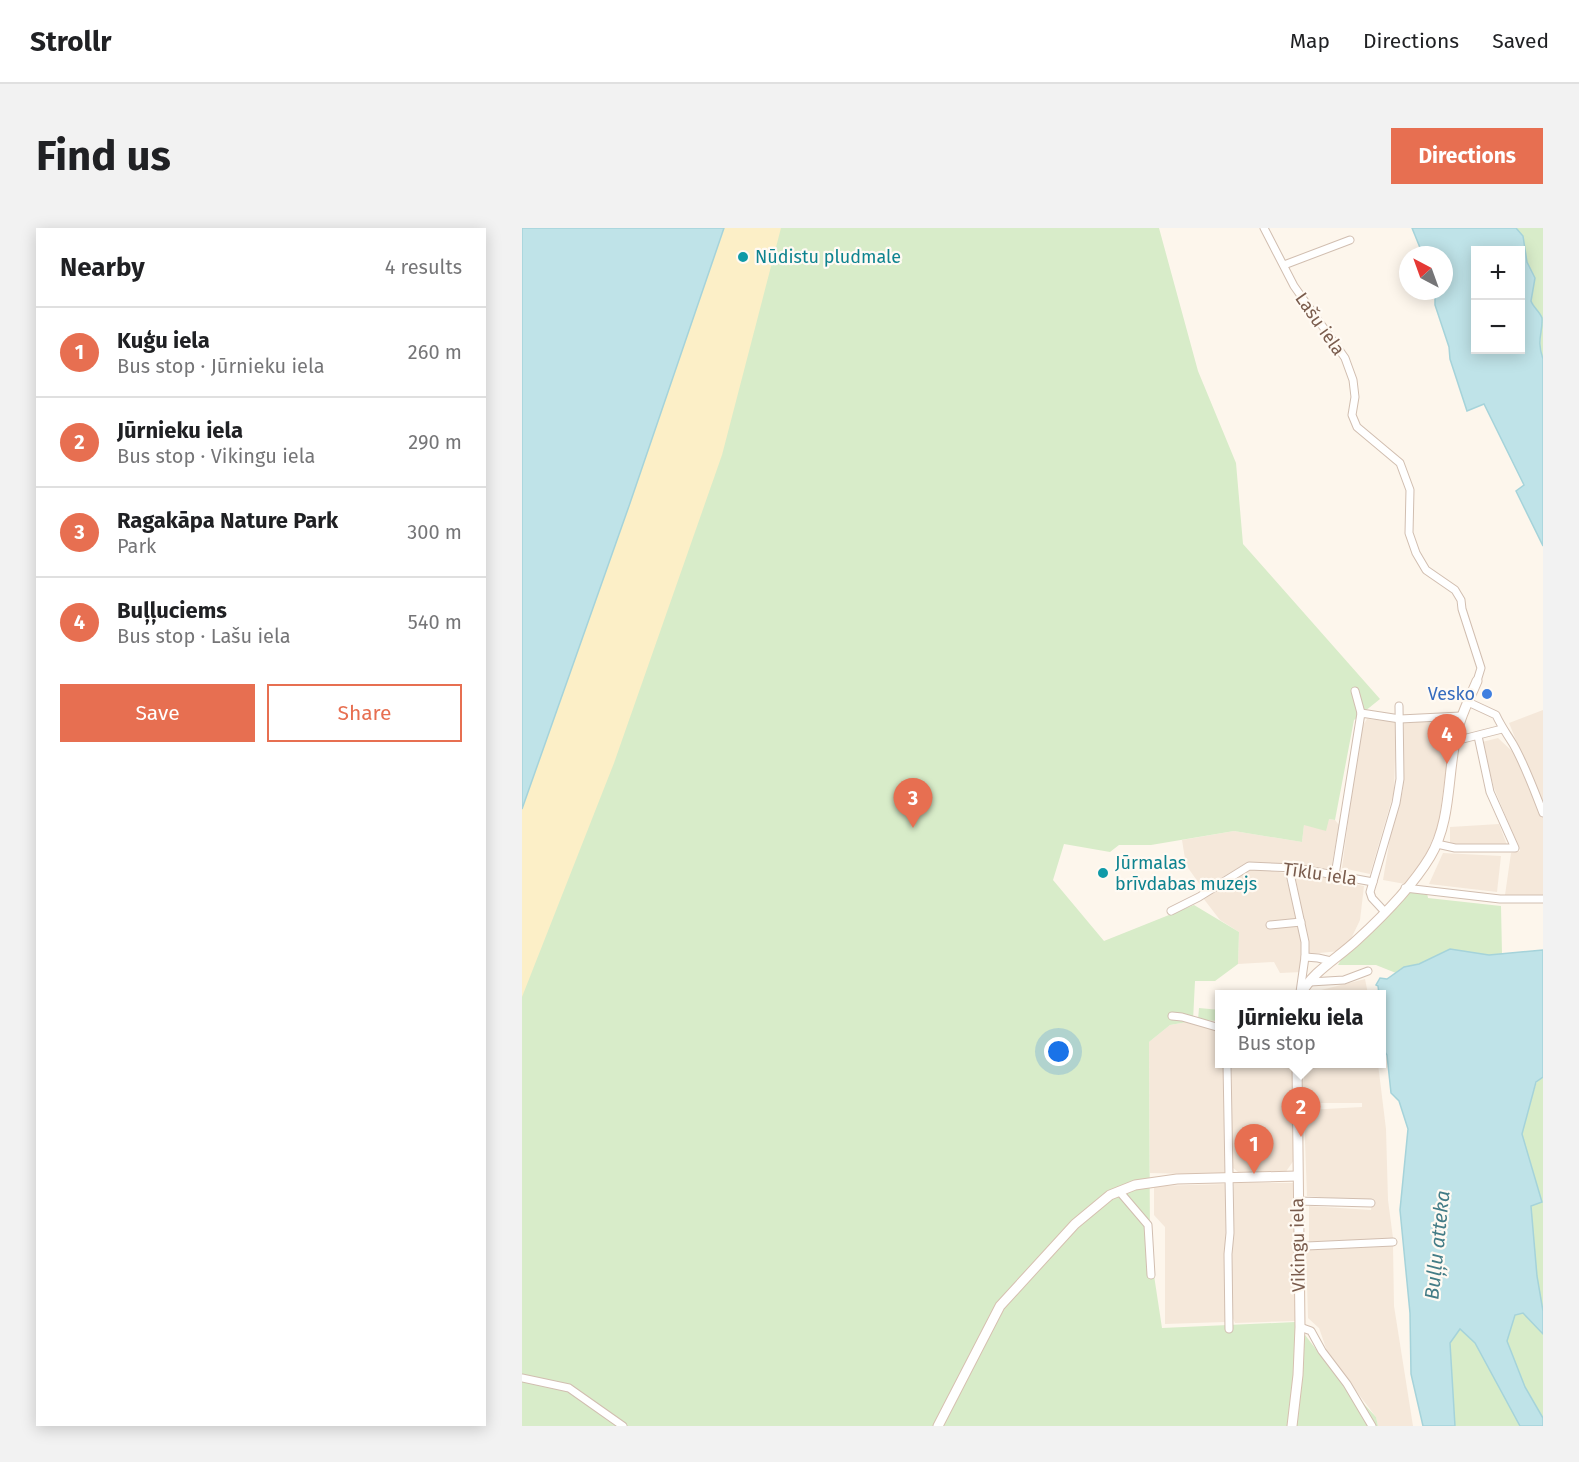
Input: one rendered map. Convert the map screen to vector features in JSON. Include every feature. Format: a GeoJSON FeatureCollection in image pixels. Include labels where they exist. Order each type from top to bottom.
{"type":"FeatureCollection","features":[{"type":"Feature","properties":{"kind":"street","name":"Lašu iela"},"geometry":{"type":"LineString","coordinates":[[1264,228],[1294,286],[1345,358],[1353,380],[1355,397],[1352,415],[1358,427],[1400,463],[1410,490],[1409,534],[1416,553],[1426,570],[1455,590],[1461,600],[1481,668],[1461,716],[1455,741],[1443,824],[1437,844],[1418,874],[1405,888]]}},
{"type":"Feature","properties":{"kind":"street"},"geometry":{"type":"LineString","coordinates":[[1284,265],[1350,240]]}},
{"type":"Feature","properties":{"kind":"street"},"geometry":{"type":"LineString","coordinates":[[1335,875],[1360,713],[1355,693],[1347,692]]}},
{"type":"Feature","properties":{"kind":"street"},"geometry":{"type":"LineString","coordinates":[[1468,702],[1496,715],[1519,756],[1543,813]]}},
{"type":"Feature","properties":{"kind":"street"},"geometry":{"type":"LineString","coordinates":[[1384,911],[1372,898],[1373,882],[1396,803],[1400,779],[1398,706]]}},
{"type":"Feature","properties":{"kind":"street"},"geometry":{"type":"LineString","coordinates":[[1360,713],[1400,719],[1461,716]]}},
{"type":"Feature","properties":{"kind":"street"},"geometry":{"type":"LineString","coordinates":[[1455,741],[1502,729]]}},
{"type":"Feature","properties":{"kind":"street"},"geometry":{"type":"LineString","coordinates":[[1437,844],[1455,848],[1515,848],[1490,792],[1478,736]]}},
{"type":"Feature","properties":{"kind":"street","name":"Tīklu iela"},"geometry":{"type":"LineString","coordinates":[[1171,911],[1249,866],[1296,868],[1373,882]]}},
{"type":"Feature","properties":{"kind":"street"},"geometry":{"type":"LineString","coordinates":[[1289,869],[1301,922],[1305,957],[1301,990]]}},
{"type":"Feature","properties":{"kind":"street"},"geometry":{"type":"LineString","coordinates":[[1304,990],[1330,962],[1357,940],[1405,888],[1500,899],[1543,899]]}},
{"type":"Feature","properties":{"kind":"street"},"geometry":{"type":"LineString","coordinates":[[1270,925],[1301,922]]}},
{"type":"Feature","properties":{"kind":"street"},"geometry":{"type":"LineString","coordinates":[[1305,957],[1330,962]]}},
{"type":"Feature","properties":{"kind":"street"},"geometry":{"type":"LineString","coordinates":[[1310,982],[1344,980],[1368,971]]}},
{"type":"Feature","properties":{"kind":"street"},"geometry":{"type":"LineString","coordinates":[[1172,1016],[1215,1027]]}},
{"type":"Feature","properties":{"kind":"street"},"geometry":{"type":"LineString","coordinates":[[1227,1068],[1229,1329]]}},
{"type":"Feature","properties":{"kind":"street","name":"Vikingu iela"},"geometry":{"type":"LineString","coordinates":[[1292,1426],[1298,1376],[1300,1327],[1296,1068]]}},
{"type":"Feature","properties":{"kind":"street"},"geometry":{"type":"LineString","coordinates":[[938,1426],[1000,1306],[1075,1224],[1101,1202],[1119,1191],[1158,1181],[1297,1176]]}},
{"type":"Feature","properties":{"kind":"street"},"geometry":{"type":"LineString","coordinates":[[1119,1191],[1148,1225],[1151,1275]]}},
{"type":"Feature","properties":{"kind":"street"},"geometry":{"type":"LineString","coordinates":[[1297,1201],[1371,1203]]}},
{"type":"Feature","properties":{"kind":"street"},"geometry":{"type":"LineString","coordinates":[[1298,1244],[1307,1246],[1393,1242]]}},
{"type":"Feature","properties":{"kind":"street"},"geometry":{"type":"LineString","coordinates":[[1300,1327],[1311,1331],[1372,1426]]}},
{"type":"Feature","properties":{"kind":"street"},"geometry":{"type":"LineString","coordinates":[[522,1378],[568,1388],[622,1426]]}},
{"type":"Feature","properties":{"kind":"shaded area"},"geometry":{"type":"Polygon","coordinates":[[[1543,710],[1543,806],[1509,723],[1543,710]]]}},
{"type":"Feature","properties":{"kind":"shaded area"},"geometry":{"type":"Polygon","coordinates":[[[1367,719],[1396,722],[1394,792],[1370,874],[1342,868],[1360,730],[1367,719]]]}},
{"type":"Feature","properties":{"kind":"shaded area"},"geometry":{"type":"Polygon","coordinates":[[[1457,719],[1450,741],[1438,827],[1423,860],[1405,884],[1383,880],[1392,826],[1403,790],[1404,723],[1457,719]]]}},
{"type":"Feature","properties":{"kind":"shaded area"},"geometry":{"type":"Polygon","coordinates":[[[1498,738],[1513,752],[1543,818],[1543,896],[1505,895],[1511,853],[1520,851],[1494,788],[1482,742],[1498,738]]]}},
{"type":"Feature","properties":{"kind":"shaded area"},"geometry":{"type":"Polygon","coordinates":[[[1329,819],[1335,820],[1339,825],[1331,869],[1258,862],[1246,863],[1203,889],[1186,865],[1182,840],[1234,831],[1302,842],[1304,825],[1329,819]]]}},
{"type":"Feature","properties":{"kind":"shaded area"},"geometry":{"type":"Polygon","coordinates":[[[1499,824],[1507,845],[1450,845],[1450,827],[1499,824]]]}},
{"type":"Feature","properties":{"kind":"shaded area"},"geometry":{"type":"Polygon","coordinates":[[[1443,853],[1501,856],[1497,892],[1429,884],[1443,853]]]}},
{"type":"Feature","properties":{"kind":"shaded area"},"geometry":{"type":"Polygon","coordinates":[[[1251,868],[1285,873],[1302,938],[1302,972],[1280,973],[1274,962],[1238,964],[1239,932],[1220,920],[1203,898],[1251,868]]]}},
{"type":"Feature","properties":{"kind":"shaded area"},"geometry":{"type":"Polygon","coordinates":[[[1298,872],[1364,886],[1360,920],[1350,941],[1340,951],[1309,954],[1295,874],[1298,872]]]}},
{"type":"Feature","properties":{"kind":"shaded area"},"geometry":{"type":"Polygon","coordinates":[[[1365,979],[1367,990],[1321,990],[1365,979]]]}},
{"type":"Feature","properties":{"kind":"shaded area"},"geometry":{"type":"Polygon","coordinates":[[[1193,1021],[1215,1030],[1215,1068],[1223,1068],[1225,1175],[1150,1173],[1149,1042],[1170,1025],[1193,1021]]]}},
{"type":"Feature","properties":{"kind":"shaded area"},"geometry":{"type":"Polygon","coordinates":[[[1232,1068],[1292,1068],[1294,1160],[1285,1173],[1238,1172],[1231,1166],[1232,1068]]]}},
{"type":"Feature","properties":{"kind":"shaded area"},"geometry":{"type":"Polygon","coordinates":[[[1305,1068],[1378,1068],[1386,1129],[1388,1200],[1393,1238],[1309,1243],[1309,1206],[1371,1210],[1372,1201],[1307,1196],[1304,1113],[1307,1110],[1362,1107],[1362,1103],[1301,1103],[1305,1068]]]}},
{"type":"Feature","properties":{"kind":"shaded area"},"geometry":{"type":"Polygon","coordinates":[[[1234,1183],[1293,1183],[1295,1321],[1235,1323],[1231,1314],[1234,1183]]]}},
{"type":"Feature","properties":{"kind":"shaded area"},"geometry":{"type":"Polygon","coordinates":[[[1226,1184],[1225,1322],[1165,1324],[1165,1227],[1154,1215],[1154,1186],[1226,1184]]]}},
{"type":"Feature","properties":{"kind":"shaded area"},"geometry":{"type":"Polygon","coordinates":[[[1393,1245],[1394,1306],[1413,1426],[1378,1426],[1376,1417],[1328,1354],[1319,1328],[1308,1318],[1306,1250],[1393,1245]]]}},
{"type":"Feature","properties":{"kind":"green space"},"geometry":{"type":"Polygon","coordinates":[[[724,228],[1159,228],[1198,371],[1236,463],[1243,544],[1380,699],[1354,720],[1335,820],[1329,819],[1326,831],[1304,825],[1302,842],[1234,831],[1151,845],[1119,845],[1110,852],[1064,844],[1053,880],[1104,941],[1194,905],[1239,932],[1238,964],[1215,981],[1195,981],[1193,1021],[1170,1025],[1149,1042],[1150,1249],[1162,1328],[1295,1322],[1329,1366],[1376,1417],[1378,1426],[522,1426],[522,809],[724,228]]]}},
{"type":"Feature","properties":{"kind":"green space"},"geometry":{"type":"Polygon","coordinates":[[[1516,228],[1543,228],[1543,359],[1540,347],[1541,318],[1531,300],[1535,278],[1527,262],[1523,236],[1516,228]]]}},
{"type":"Feature","properties":{"kind":"green space"},"geometry":{"type":"Polygon","coordinates":[[[1407,892],[1427,893],[1428,898],[1501,906],[1502,954],[1489,955],[1450,949],[1450,953],[1396,973],[1376,965],[1338,965],[1342,958],[1363,940],[1407,892]]]}},
{"type":"Feature","properties":{"kind":"green space"},"geometry":{"type":"Polygon","coordinates":[[[1199,1008],[1215,1010],[1215,1021],[1198,1020],[1199,1008]]]}},
{"type":"Feature","properties":{"kind":"green space"},"geometry":{"type":"Polygon","coordinates":[[[1543,1063],[1543,1426],[1453,1426],[1447,1313],[1520,1133],[1543,1063]]]}},
{"type":"Feature","properties":{"kind":"sand"},"geometry":{"type":"Polygon","coordinates":[[[724,228],[781,228],[722,455],[614,763],[522,997],[522,809],[724,228]]]}},
{"type":"Feature","properties":{"kind":"water"},"geometry":{"type":"Polygon","coordinates":[[[522,228],[724,228],[522,809],[522,228]]]}},
{"type":"Feature","properties":{"kind":"water"},"geometry":{"type":"Polygon","coordinates":[[[1412,228],[1516,228],[1523,236],[1525,246],[1471,246],[1471,354],[1525,354],[1525,249],[1527,262],[1535,278],[1531,301],[1542,318],[1540,341],[1543,359],[1543,546],[1516,491],[1524,485],[1484,404],[1467,411],[1435,300],[1453,300],[1453,246],[1419,246],[1412,228]]]}},
{"type":"Feature","properties":{"kind":"water","name":"Buļļu atteka"},"geometry":{"type":"Polygon","coordinates":[[[1450,949],[1489,955],[1543,950],[1543,1077],[1536,1082],[1522,1134],[1542,1202],[1531,1206],[1537,1276],[1543,1311],[1543,1334],[1523,1313],[1515,1315],[1507,1341],[1525,1387],[1543,1418],[1543,1426],[1520,1426],[1475,1343],[1460,1329],[1450,1343],[1455,1426],[1423,1426],[1411,1374],[1410,1313],[1400,1210],[1408,1129],[1399,1101],[1391,1093],[1386,1054],[1386,990],[1378,990],[1376,985],[1380,978],[1387,979],[1404,967],[1419,964],[1450,949]]]}},
{"type":"Feature","properties":{"kind":"place","name":"Nūdistu pludmale"},"geometry":{"type":"Point","coordinates":[743,257]}},
{"type":"Feature","properties":{"kind":"place","name":"Vesko"},"geometry":{"type":"Point","coordinates":[1487,694]}},
{"type":"Feature","properties":{"kind":"place","name":"Buļļuciems"},"geometry":{"type":"Point","coordinates":[1447,764]}},
{"type":"Feature","properties":{"kind":"place","name":"Ragakāpa Nature Park"},"geometry":{"type":"Point","coordinates":[913,828]}},
{"type":"Feature","properties":{"kind":"place","name":"Jūrmalas brīvdabas muzejs"},"geometry":{"type":"Point","coordinates":[1103,873]}},
{"type":"Feature","properties":{"kind":"place","name":"Jūrnieku iela"},"geometry":{"type":"Point","coordinates":[1301,1137]}},
{"type":"Feature","properties":{"kind":"place","name":"Kuģu iela"},"geometry":{"type":"Point","coordinates":[1254,1174]}}]}
